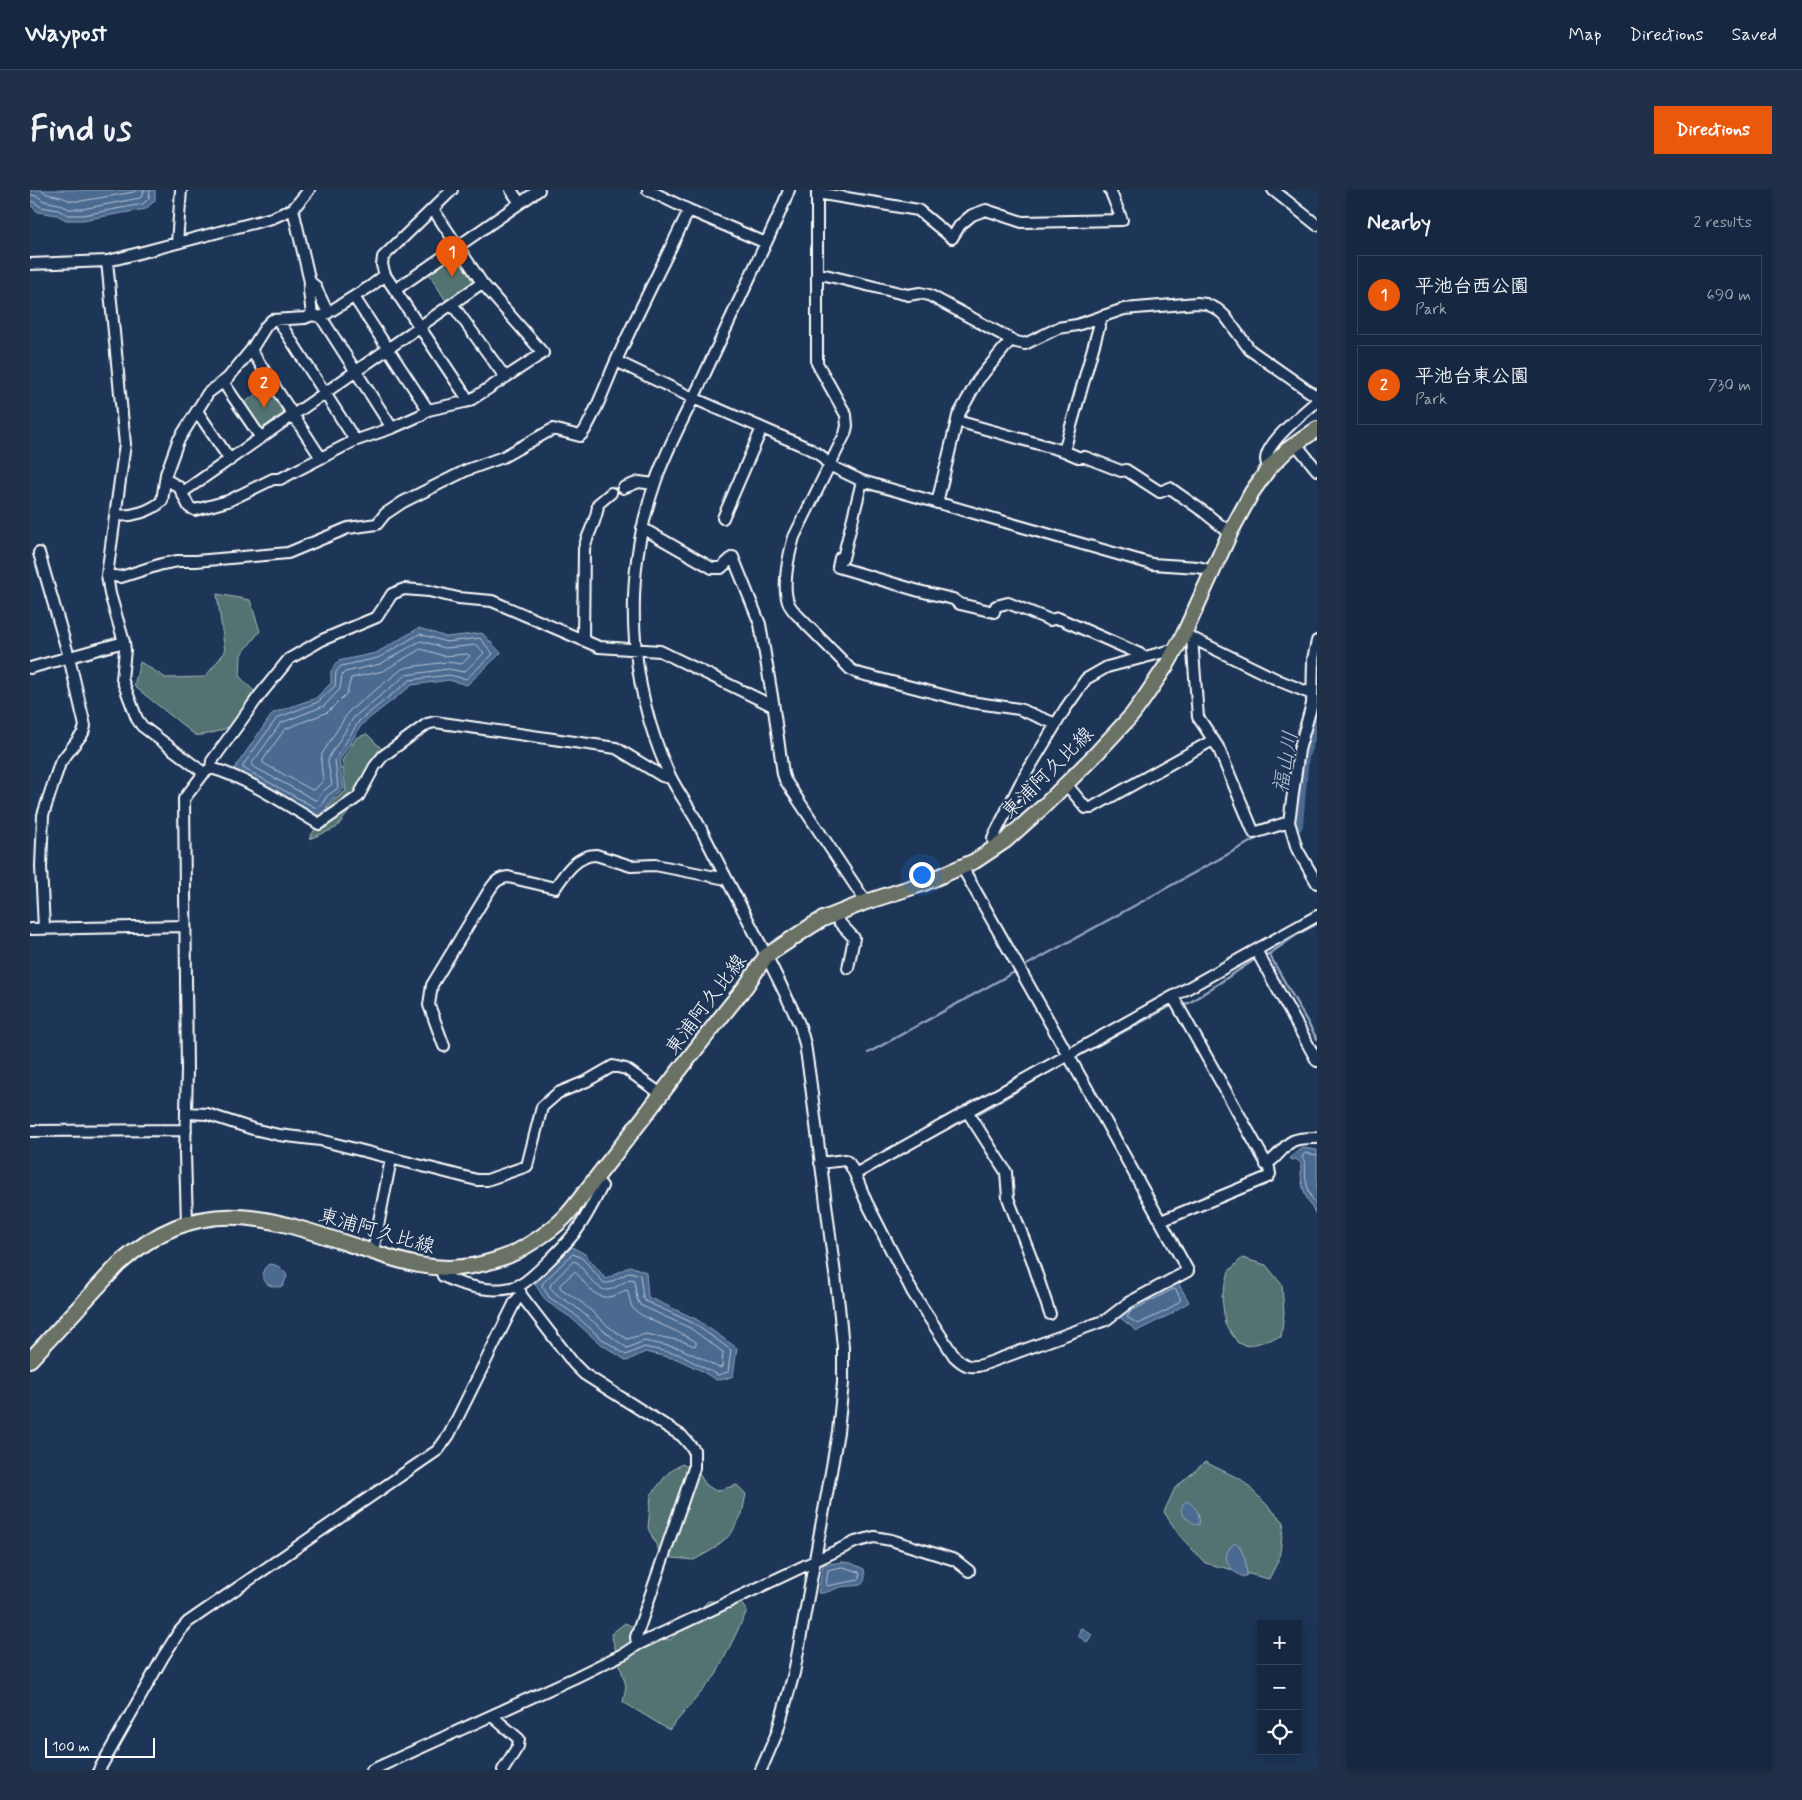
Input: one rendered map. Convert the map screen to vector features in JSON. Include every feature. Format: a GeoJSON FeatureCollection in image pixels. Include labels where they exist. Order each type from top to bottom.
{"type":"FeatureCollection","features":[{"type":"Feature","properties":{"kind":"main road","name":"東浦阿久比線"},"geometry":{"type":"LineString","coordinates":[[30,1360],[134,1250],[150,1240],[188,1223],[220,1217],[254,1218],[291,1226],[410,1264],[440,1268],[481,1264],[516,1252],[551,1229],[564,1218],[595,1179],[746,986],[766,956],[811,926],[835,914],[922,884],[962,867],[994,849],[1025,824],[1066,784],[1132,715],[1156,682],[1174,652],[1188,636],[1213,571],[1230,533],[1252,492],[1269,468],[1286,450],[1317,429]]}},
{"type":"Feature","properties":{"kind":"street"},"geometry":{"type":"LineString","coordinates":[[177,243],[181,190]]}},
{"type":"Feature","properties":{"kind":"street"},"geometry":{"type":"LineString","coordinates":[[30,264],[107,261],[272,218],[292,209],[309,190]]}},
{"type":"Feature","properties":{"kind":"street"},"geometry":{"type":"LineString","coordinates":[[452,190],[383,258],[382,264],[385,275],[469,401]]}},
{"type":"Feature","properties":{"kind":"street"},"geometry":{"type":"LineString","coordinates":[[511,190],[520,203]]}},
{"type":"Feature","properties":{"kind":"street"},"geometry":{"type":"LineString","coordinates":[[395,290],[539,190]]}},
{"type":"Feature","properties":{"kind":"street"},"geometry":{"type":"LineString","coordinates":[[648,190],[766,243]]}},
{"type":"Feature","properties":{"kind":"street"},"geometry":{"type":"LineString","coordinates":[[761,1770],[777,1733],[794,1673],[838,1432],[843,1383],[843,1347],[840,1314],[805,1044],[800,1026],[694,816],[671,778],[659,749],[642,693],[636,651],[633,600],[642,528],[654,484],[670,446],[766,243],[788,190]]}},
{"type":"Feature","properties":{"kind":"street"},"geometry":{"type":"LineString","coordinates":[[1056,724],[1019,709],[970,702],[857,673],[850,669],[797,615],[789,604],[786,594],[794,537],[845,434],[847,422],[844,410],[817,363],[817,192],[918,210],[952,238],[960,225],[972,215],[986,210],[1022,222],[1122,220],[1110,190]]}},
{"type":"Feature","properties":{"kind":"street"},"geometry":{"type":"LineString","coordinates":[[1273,190],[1317,225]]}},
{"type":"Feature","properties":{"kind":"street"},"geometry":{"type":"LineString","coordinates":[[292,209],[310,282],[309,291],[320,315],[392,428]]}},
{"type":"Feature","properties":{"kind":"street"},"geometry":{"type":"LineString","coordinates":[[167,480],[179,487],[189,507],[195,510],[228,501],[274,479],[280,479],[355,440],[392,428],[428,410],[469,401],[543,353],[482,283],[433,209]]}},
{"type":"Feature","properties":{"kind":"street"},"geometry":{"type":"LineString","coordinates":[[107,575],[121,577],[162,564],[178,562],[288,553],[348,528],[377,524],[385,514],[403,502],[467,470],[503,457],[554,429],[580,436],[583,434],[593,414],[616,361],[689,210]]}},
{"type":"Feature","properties":{"kind":"street"},"geometry":{"type":"LineString","coordinates":[[107,261],[125,444],[117,515],[107,575],[110,594],[124,642],[122,678],[139,723],[207,771],[224,772],[319,824],[360,794],[375,766],[384,756],[427,724],[435,722],[616,748],[662,776],[671,778]]}},
{"type":"Feature","properties":{"kind":"street"},"geometry":{"type":"LineString","coordinates":[[817,273],[908,295],[920,293],[929,295],[1011,340],[1025,344],[1058,328],[1077,325],[1115,311],[1136,307],[1206,304],[1217,309],[1224,316],[1250,350],[1317,397]]}},
{"type":"Feature","properties":{"kind":"street"},"geometry":{"type":"LineString","coordinates":[[117,515],[122,516],[147,511],[162,501],[167,480],[166,474],[178,441],[208,393],[223,382],[272,320],[320,315],[354,297],[385,275]]}},
{"type":"Feature","properties":{"kind":"street"},"geometry":{"type":"LineString","coordinates":[[310,282],[315,286],[320,315]]}},
{"type":"Feature","properties":{"kind":"street"},"geometry":{"type":"LineString","coordinates":[[183,492],[482,283]]}},
{"type":"Feature","properties":{"kind":"street"},"geometry":{"type":"LineString","coordinates":[[354,297],[428,410]]}},
{"type":"Feature","properties":{"kind":"street"},"geometry":{"type":"LineString","coordinates":[[452,304],[505,377]]}},
{"type":"Feature","properties":{"kind":"street"},"geometry":{"type":"LineString","coordinates":[[1064,451],[1102,316]]}},
{"type":"Feature","properties":{"kind":"street"},"geometry":{"type":"LineString","coordinates":[[278,320],[355,440]]}},
{"type":"Feature","properties":{"kind":"street"},"geometry":{"type":"LineString","coordinates":[[937,503],[958,416],[978,380],[1011,340]]}},
{"type":"Feature","properties":{"kind":"street"},"geometry":{"type":"LineString","coordinates":[[250,350],[321,458]]}},
{"type":"Feature","properties":{"kind":"street"},"geometry":{"type":"LineString","coordinates":[[616,361],[693,398],[808,448],[820,455],[829,465],[862,481],[1152,564],[1198,567],[1213,571]]}},
{"type":"Feature","properties":{"kind":"street"},"geometry":{"type":"LineString","coordinates":[[223,382],[261,438]]}},
{"type":"Feature","properties":{"kind":"street"},"geometry":{"type":"LineString","coordinates":[[1269,468],[1266,461],[1270,450],[1281,433],[1317,401]]}},
{"type":"Feature","properties":{"kind":"street"},"geometry":{"type":"LineString","coordinates":[[197,411],[230,460]]}},
{"type":"Feature","properties":{"kind":"street"},"geometry":{"type":"LineString","coordinates":[[957,421],[1064,451],[1078,458],[1085,457],[1120,471],[1126,470],[1160,492],[1170,488],[1230,533]]}},
{"type":"Feature","properties":{"kind":"street"},"geometry":{"type":"LineString","coordinates":[[723,518],[762,428]]}},
{"type":"Feature","properties":{"kind":"street"},"geometry":{"type":"LineString","coordinates":[[1295,444],[1317,470]]}},
{"type":"Feature","properties":{"kind":"street"},"geometry":{"type":"LineString","coordinates":[[862,481],[844,558],[840,558],[838,567],[953,599],[960,604],[994,612],[996,606],[1008,602],[1050,620],[1058,618],[1140,654],[1143,658]]}},
{"type":"Feature","properties":{"kind":"street"},"geometry":{"type":"LineString","coordinates":[[623,488],[640,482],[654,484]]}},
{"type":"Feature","properties":{"kind":"street"},"geometry":{"type":"LineString","coordinates":[[583,640],[585,540],[598,512],[598,504],[611,493]]}},
{"type":"Feature","properties":{"kind":"street"},"geometry":{"type":"LineString","coordinates":[[642,528],[712,568],[721,568],[733,557],[760,624],[785,780],[866,902]]}},
{"type":"Feature","properties":{"kind":"street"},"geometry":{"type":"LineString","coordinates":[[39,553],[69,657],[85,730],[60,763],[43,815],[41,867],[44,928]]}},
{"type":"Feature","properties":{"kind":"street"},"geometry":{"type":"LineString","coordinates":[[188,1223],[184,800],[207,771],[259,696],[289,659],[322,640],[377,617],[396,591],[404,589],[429,591],[458,598],[492,602],[599,648],[660,652],[773,706]]}},
{"type":"Feature","properties":{"kind":"street"},"geometry":{"type":"LineString","coordinates":[[1188,636],[1280,681],[1312,694]]}},
{"type":"Feature","properties":{"kind":"street"},"geometry":{"type":"LineString","coordinates":[[1188,636],[1198,717],[1218,747],[1254,833],[1289,822]]}},
{"type":"Feature","properties":{"kind":"street"},"geometry":{"type":"LineString","coordinates":[[1317,641],[1313,659],[1311,714],[1296,766],[1289,822],[1297,849],[1317,883]]}},
{"type":"Feature","properties":{"kind":"street"},"geometry":{"type":"LineString","coordinates":[[30,668],[124,642]]}},
{"type":"Feature","properties":{"kind":"street"},"geometry":{"type":"LineString","coordinates":[[994,849],[993,838],[1028,770],[1082,684],[1092,674],[1107,667],[1168,651],[1174,652]]}},
{"type":"Feature","properties":{"kind":"street"},"geometry":{"type":"LineString","coordinates":[[1066,784],[1086,808],[1091,808],[1213,740]]}},
{"type":"Feature","properties":{"kind":"street"},"geometry":{"type":"LineString","coordinates":[[444,1046],[429,1005],[432,985],[496,880],[508,877],[555,888],[571,866],[596,854],[631,866],[664,866],[726,879]]}},
{"type":"Feature","properties":{"kind":"street"},"geometry":{"type":"LineString","coordinates":[[820,1163],[844,1160],[849,1163],[913,1294],[954,1356],[962,1364],[976,1368],[1106,1320],[1128,1303],[1188,1271],[962,867]]}},
{"type":"Feature","properties":{"kind":"street"},"geometry":{"type":"LineString","coordinates":[[835,914],[839,922],[854,938],[848,968]]}},
{"type":"Feature","properties":{"kind":"street"},"geometry":{"type":"LineString","coordinates":[[855,1174],[1317,916]]}},
{"type":"Feature","properties":{"kind":"street"},"geometry":{"type":"LineString","coordinates":[[30,928],[185,926]]}},
{"type":"Feature","properties":{"kind":"street"},"geometry":{"type":"LineString","coordinates":[[1256,950],[1317,1061]]}},
{"type":"Feature","properties":{"kind":"street"},"geometry":{"type":"LineString","coordinates":[[1161,1221],[1268,1178],[1270,1174],[1173,997]]}},
{"type":"Feature","properties":{"kind":"street"},"geometry":{"type":"LineString","coordinates":[[187,1113],[207,1114],[253,1129],[279,1135],[320,1140],[477,1180],[486,1180],[527,1166],[542,1107],[558,1092],[587,1080],[613,1066],[626,1069],[661,1094]]}},
{"type":"Feature","properties":{"kind":"street"},"geometry":{"type":"LineString","coordinates":[[967,1111],[1006,1172],[1008,1198],[1050,1314]]}},
{"type":"Feature","properties":{"kind":"street"},"geometry":{"type":"LineString","coordinates":[[30,1131],[186,1130]]}},
{"type":"Feature","properties":{"kind":"street"},"geometry":{"type":"LineString","coordinates":[[1266,1165],[1288,1142],[1296,1139],[1317,1138]]}},
{"type":"Feature","properties":{"kind":"street"},"geometry":{"type":"LineString","coordinates":[[373,1252],[391,1159]]}},
{"type":"Feature","properties":{"kind":"street"},"geometry":{"type":"LineString","coordinates":[[99,1770],[163,1657],[188,1622],[438,1450],[449,1434],[520,1290],[578,1229],[602,1186],[595,1179]]}},
{"type":"Feature","properties":{"kind":"street"},"geometry":{"type":"LineString","coordinates":[[440,1268],[443,1276],[456,1283],[495,1290],[520,1290]]}},
{"type":"Feature","properties":{"kind":"street"},"geometry":{"type":"LineString","coordinates":[[520,1290],[574,1364],[584,1374],[682,1436],[694,1450],[694,1468],[636,1636],[637,1644]]}},
{"type":"Feature","properties":{"kind":"street"},"geometry":{"type":"LineString","coordinates":[[372,1770],[574,1678],[624,1653],[637,1644],[865,1538],[884,1538],[955,1560],[969,1571]]}},
{"type":"Feature","properties":{"kind":"street"},"geometry":{"type":"LineString","coordinates":[[492,1716],[519,1739],[518,1746],[503,1770]]}},
{"type":"Feature","properties":{"kind":"green space"},"geometry":{"type":"Polygon","coordinates":[[[457,255],[476,282],[446,301],[428,272],[457,255]]]}},
{"type":"Feature","properties":{"kind":"green space"},"geometry":{"type":"Polygon","coordinates":[[[269,385],[287,411],[259,430],[241,405],[269,385]]]}},
{"type":"Feature","properties":{"kind":"green space"},"geometry":{"type":"Polygon","coordinates":[[[217,594],[250,600],[260,631],[241,655],[240,677],[255,692],[236,723],[225,729],[195,735],[134,686],[140,662],[166,678],[205,677],[225,652],[217,594]]]}},
{"type":"Feature","properties":{"kind":"green space"},"geometry":{"type":"Polygon","coordinates":[[[367,734],[384,751],[361,780],[355,804],[336,828],[309,839],[332,801],[346,791],[342,761],[356,738],[367,734]]]}},
{"type":"Feature","properties":{"kind":"green space"},"geometry":{"type":"Polygon","coordinates":[[[1242,1258],[1266,1265],[1282,1285],[1284,1314],[1281,1337],[1248,1346],[1238,1343],[1225,1324],[1222,1297],[1229,1271],[1242,1258]]]}},
{"type":"Feature","properties":{"kind":"green space"},"geometry":{"type":"Polygon","coordinates":[[[1205,1462],[1242,1480],[1284,1522],[1279,1559],[1269,1579],[1205,1563],[1179,1535],[1164,1512],[1175,1488],[1205,1462]]]}},
{"type":"Feature","properties":{"kind":"green space"},"geometry":{"type":"Polygon","coordinates":[[[682,1464],[698,1472],[706,1485],[716,1491],[737,1485],[746,1494],[742,1514],[731,1534],[712,1550],[694,1560],[662,1557],[648,1528],[651,1495],[668,1473],[682,1464]]]}},
{"type":"Feature","properties":{"kind":"green space"},"geometry":{"type":"Polygon","coordinates":[[[708,1601],[740,1602],[747,1611],[716,1675],[669,1730],[623,1702],[626,1686],[611,1634],[625,1623],[651,1635],[670,1640],[708,1601]]]}},
{"type":"Feature","properties":{"kind":"water"},"geometry":{"type":"Polygon","coordinates":[[[30,190],[155,190],[155,200],[146,209],[83,220],[66,220],[57,215],[38,212],[30,205],[30,190]]]}},
{"type":"Feature","properties":{"kind":"water"},"geometry":{"type":"Polygon","coordinates":[[[419,628],[446,637],[482,633],[501,653],[467,685],[449,680],[412,685],[362,724],[339,761],[344,789],[331,800],[325,810],[318,815],[234,769],[273,713],[316,698],[331,683],[331,671],[338,661],[376,653],[419,628]]]}},
{"type":"Feature","properties":{"kind":"water"},"geometry":{"type":"Polygon","coordinates":[[[1303,1148],[1317,1150],[1317,1216],[1304,1191],[1301,1179],[1301,1163],[1296,1159],[1291,1160],[1289,1158],[1303,1148]]]}},
{"type":"Feature","properties":{"kind":"water"},"geometry":{"type":"Polygon","coordinates":[[[572,1247],[585,1254],[606,1279],[630,1266],[646,1272],[648,1297],[696,1319],[737,1348],[733,1376],[716,1380],[677,1359],[645,1352],[627,1361],[598,1342],[570,1317],[546,1301],[535,1284],[572,1247]]]}},
{"type":"Feature","properties":{"kind":"water"},"geometry":{"type":"Polygon","coordinates":[[[269,1264],[277,1266],[286,1273],[287,1276],[283,1286],[272,1286],[264,1281],[263,1272],[269,1264]]]}},
{"type":"Feature","properties":{"kind":"water"},"geometry":{"type":"Polygon","coordinates":[[[1177,1281],[1189,1302],[1173,1313],[1137,1331],[1118,1316],[1126,1308],[1177,1281]]]}},
{"type":"Feature","properties":{"kind":"water"},"geometry":{"type":"Polygon","coordinates":[[[1186,1501],[1197,1510],[1199,1525],[1192,1522],[1182,1513],[1182,1508],[1186,1501]]]}},
{"type":"Feature","properties":{"kind":"water"},"geometry":{"type":"Polygon","coordinates":[[[1235,1543],[1239,1545],[1245,1559],[1247,1575],[1244,1577],[1230,1567],[1226,1558],[1230,1548],[1235,1543]]]}},
{"type":"Feature","properties":{"kind":"water"},"geometry":{"type":"Polygon","coordinates":[[[851,1563],[864,1569],[865,1576],[862,1584],[818,1593],[823,1564],[851,1563]]]}},
{"type":"Feature","properties":{"kind":"water"},"geometry":{"type":"Polygon","coordinates":[[[1082,1628],[1092,1635],[1087,1642],[1078,1636],[1082,1628]]]}},
{"type":"Feature","properties":{"kind":"waterway","name":"福山川"},"geometry":{"type":"LineString","coordinates":[[1296,825],[1302,756],[1316,715],[1317,706]]}},
{"type":"Feature","properties":{"kind":"waterway"},"geometry":{"type":"LineString","coordinates":[[1023,967],[1261,836]]}},
{"type":"Feature","properties":{"kind":"waterway"},"geometry":{"type":"LineString","coordinates":[[1300,841],[1307,856]]}},
{"type":"Feature","properties":{"kind":"waterway"},"geometry":{"type":"LineString","coordinates":[[1317,924],[1298,934],[1269,954],[1317,1039]]}},
{"type":"Feature","properties":{"kind":"waterway"},"geometry":{"type":"LineString","coordinates":[[1263,956],[1269,954]]}},
{"type":"Feature","properties":{"kind":"waterway"},"geometry":{"type":"LineString","coordinates":[[1181,1004],[1189,1003],[1257,958]]}},
{"type":"Feature","properties":{"kind":"waterway"},"geometry":{"type":"LineString","coordinates":[[868,1053],[1018,970]]}},
{"type":"Feature","properties":{"kind":"waterway"},"geometry":{"type":"LineString","coordinates":[[1073,1059],[1173,1005]]}},
{"type":"Feature","properties":{"kind":"waterway"},"geometry":{"type":"LineString","coordinates":[[976,1115],[1068,1061]]}},
{"type":"Feature","properties":{"kind":"place","name":"平池台西公園"},"geometry":{"type":"Point","coordinates":[452,277]}},
{"type":"Feature","properties":{"kind":"place","name":"平池台東公園"},"geometry":{"type":"Point","coordinates":[264,408]}}]}
